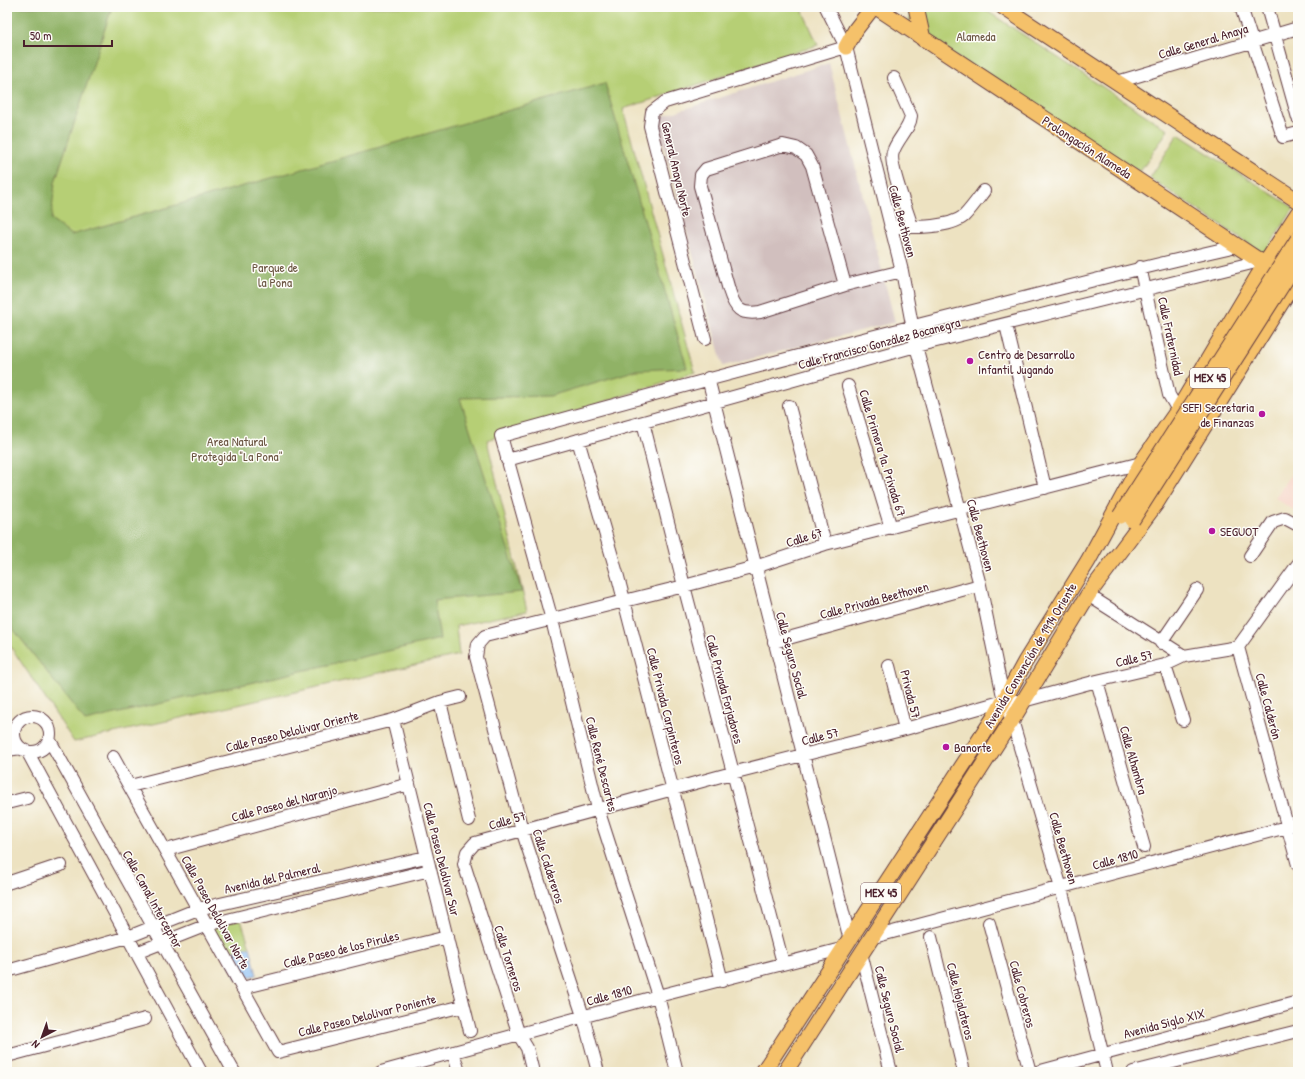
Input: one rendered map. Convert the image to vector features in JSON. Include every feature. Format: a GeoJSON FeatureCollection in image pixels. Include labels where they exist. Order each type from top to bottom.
{"type":"FeatureCollection","features":[{"type":"Feature","properties":{"kind":"main road"},"geometry":{"type":"LineString","coordinates":[[846,47],[856,29],[875,7]]}},
{"type":"Feature","properties":{"kind":"main road","name":"Prolongación Alameda"},"geometry":{"type":"LineString","coordinates":[[875,7],[1237,246],[1296,282]]}},
{"type":"Feature","properties":{"kind":"main road"},"geometry":{"type":"LineString","coordinates":[[916,7],[923,39]]}},
{"type":"Feature","properties":{"kind":"main road"},"geometry":{"type":"LineString","coordinates":[[1003,7],[1298,201]]}},
{"type":"Feature","properties":{"kind":"main road"},"geometry":{"type":"LineString","coordinates":[[1281,190],[1298,186]]}},
{"type":"Feature","properties":{"kind":"main road","name":"Avenida Convención de 1914 Oriente"},"geometry":{"type":"LineString","coordinates":[[763,1072],[1004,700],[1025,662],[1088,561],[1141,463],[1178,410],[1263,262],[1298,213]]}},
{"type":"Feature","properties":{"kind":"main road","name":"Avenida Convención de 1914 Oriente"},"geometry":{"type":"LineString","coordinates":[[1107,568],[1126,518],[1298,239]]}},
{"type":"Feature","properties":{"kind":"main road","name":"Avenida Convención de 1914 Oriente"},"geometry":{"type":"LineString","coordinates":[[1088,561],[1126,518],[1298,260]]}},
{"type":"Feature","properties":{"kind":"main road","name":"Avenida Convención de 1914 Oriente"},"geometry":{"type":"LineString","coordinates":[[785,1072],[1012,720],[1088,596],[1107,568],[1155,505],[1296,282]]}},
{"type":"Feature","properties":{"kind":"main road"},"geometry":{"type":"LineString","coordinates":[[1236,311],[1242,311],[1256,319],[1263,329],[1262,334]]}},
{"type":"Feature","properties":{"kind":"street","name":"Calle Beethoven"},"geometry":{"type":"LineString","coordinates":[[826,7],[846,47],[902,272],[914,326],[916,346],[980,585],[1004,700],[1012,720],[1061,888],[1101,1054],[1107,1072]]}},
{"type":"Feature","properties":{"kind":"street"},"geometry":{"type":"LineString","coordinates":[[1241,7],[1283,137],[1298,133]]}},
{"type":"Feature","properties":{"kind":"street"},"geometry":{"type":"LineString","coordinates":[[1266,7],[1298,118]]}},
{"type":"Feature","properties":{"kind":"street","name":"Calle General Anaya"},"geometry":{"type":"LineString","coordinates":[[1117,82],[1298,28]]}},
{"type":"Feature","properties":{"kind":"street","name":"General Anaya Norte"},"geometry":{"type":"LineString","coordinates":[[705,339],[650,126],[652,112],[665,102],[846,47]]}},
{"type":"Feature","properties":{"kind":"street"},"geometry":{"type":"LineString","coordinates":[[894,78],[908,108],[910,121],[895,147],[891,159],[912,227]]}},
{"type":"Feature","properties":{"kind":"street"},"geometry":{"type":"LineString","coordinates":[[845,285],[812,166],[806,155],[796,148],[783,145],[706,169],[701,175],[700,186],[729,290],[733,304],[739,310],[749,314],[760,312],[845,285],[902,272]]}},
{"type":"Feature","properties":{"kind":"street"},"geometry":{"type":"LineString","coordinates":[[890,227],[912,227],[948,223],[956,220],[964,216],[984,191]]}},
{"type":"Feature","properties":{"kind":"street","name":"Calle Francisco González Bocanegra"},"geometry":{"type":"LineString","coordinates":[[501,436],[708,378],[1140,267],[1237,246]]}},
{"type":"Feature","properties":{"kind":"street","name":"Calle Francisco González Bocanegra"},"geometry":{"type":"LineString","coordinates":[[507,460],[916,346],[1263,262]]}},
{"type":"Feature","properties":{"kind":"street","name":"Calle Fraternidad"},"geometry":{"type":"LineString","coordinates":[[1140,267],[1147,289],[1158,349],[1170,395],[1178,410]]}},
{"type":"Feature","properties":{"kind":"street"},"geometry":{"type":"LineString","coordinates":[[1006,325],[1045,488]]}},
{"type":"Feature","properties":{"kind":"street","name":"Calle Seguro Social"},"geometry":{"type":"LineString","coordinates":[[708,378],[755,568],[804,754],[847,944]]}},
{"type":"Feature","properties":{"kind":"street","name":"Calle Primera 1a. Privada 67"},"geometry":{"type":"LineString","coordinates":[[848,386],[891,528]]}},
{"type":"Feature","properties":{"kind":"street"},"geometry":{"type":"LineString","coordinates":[[789,406],[825,544]]}},
{"type":"Feature","properties":{"kind":"street","name":"Calle Privada Forjadores"},"geometry":{"type":"LineString","coordinates":[[643,422],[782,963]]}},
{"type":"Feature","properties":{"kind":"street","name":"Calle René Descartes"},"geometry":{"type":"LineString","coordinates":[[501,436],[552,620],[598,809],[658,996],[677,1072]]}},
{"type":"Feature","properties":{"kind":"street","name":"Calle Privada Carpinteros"},"geometry":{"type":"LineString","coordinates":[[578,440],[624,602],[722,980]]}},
{"type":"Feature","properties":{"kind":"street","name":"Calle 67"},"geometry":{"type":"LineString","coordinates":[[478,644],[485,636],[755,568],[825,544],[1141,463]]}},
{"type":"Feature","properties":{"kind":"street"},"geometry":{"type":"LineString","coordinates":[[1250,556],[1273,522],[1285,518],[1298,525]]}},
{"type":"Feature","properties":{"kind":"street"},"geometry":{"type":"LineString","coordinates":[[1238,647],[1298,564]]}},
{"type":"Feature","properties":{"kind":"street","name":"Calle Privada Beethoven"},"geometry":{"type":"LineString","coordinates":[[774,642],[980,585]]}},
{"type":"Feature","properties":{"kind":"street"},"geometry":{"type":"LineString","coordinates":[[1162,643],[1197,590]]}},
{"type":"Feature","properties":{"kind":"street","name":"Calle 57"},"geometry":{"type":"LineString","coordinates":[[1088,596],[1184,656]]}},
{"type":"Feature","properties":{"kind":"street","name":"Calle Caldereros"},"geometry":{"type":"LineString","coordinates":[[478,644],[476,657],[522,830],[584,1016],[598,1072]]}},
{"type":"Feature","properties":{"kind":"street","name":"Calle 57"},"geometry":{"type":"LineString","coordinates":[[467,852],[475,843],[732,773],[905,729],[1004,700],[1023,701],[1097,681],[1166,665],[1184,656],[1238,647]]}},
{"type":"Feature","properties":{"kind":"street","name":"Calle Calderón"},"geometry":{"type":"LineString","coordinates":[[1238,647],[1293,826],[1298,865]]}},
{"type":"Feature","properties":{"kind":"street"},"geometry":{"type":"LineString","coordinates":[[1166,665],[1183,720]]}},
{"type":"Feature","properties":{"kind":"street","name":"Privada 57"},"geometry":{"type":"LineString","coordinates":[[889,666],[905,729]]}},
{"type":"Feature","properties":{"kind":"street","name":"Calle Alhambra"},"geometry":{"type":"LineString","coordinates":[[1097,681],[1144,847]]}},
{"type":"Feature","properties":{"kind":"street","name":"Calle Paseo Delolivar Oriente"},"geometry":{"type":"LineString","coordinates":[[130,786],[393,720],[440,702],[460,697]]}},
{"type":"Feature","properties":{"kind":"street"},"geometry":{"type":"LineString","coordinates":[[440,702],[469,820]]}},
{"type":"Feature","properties":{"kind":"street"},"geometry":{"type":"LineString","coordinates":[[7,750],[24,750],[38,751],[49,739],[48,728],[45,722],[35,716],[23,718],[11,730],[17,744],[24,750],[128,937],[201,1072]]}},
{"type":"Feature","properties":{"kind":"street","name":"Calle Paseo Delolivar Sur"},"geometry":{"type":"LineString","coordinates":[[393,720],[470,1031]]}},
{"type":"Feature","properties":{"kind":"street","name":"Calle Canal Interceptor"},"geometry":{"type":"LineString","coordinates":[[49,739],[234,1072]]}},
{"type":"Feature","properties":{"kind":"street","name":"Calle Paseo Delolivar Norte"},"geometry":{"type":"LineString","coordinates":[[114,757],[278,1052]]}},
{"type":"Feature","properties":{"kind":"street","name":"Calle Paseo del Naranjo"},"geometry":{"type":"LineString","coordinates":[[166,850],[409,784]]}},
{"type":"Feature","properties":{"kind":"street"},"geometry":{"type":"LineString","coordinates":[[7,803],[27,798]]}},
{"type":"Feature","properties":{"kind":"street","name":"Calle 1810"},"geometry":{"type":"LineString","coordinates":[[870,938],[1293,826]]}},
{"type":"Feature","properties":{"kind":"street","name":"Calle Torneros"},"geometry":{"type":"LineString","coordinates":[[467,852],[464,864],[519,1036],[527,1048],[533,1072]]}},
{"type":"Feature","properties":{"kind":"street","name":"Avenida del Palmeral"},"geometry":{"type":"LineString","coordinates":[[7,971],[128,937],[198,909],[426,856]]}},
{"type":"Feature","properties":{"kind":"street"},"geometry":{"type":"LineString","coordinates":[[7,883],[61,865]]}},
{"type":"Feature","properties":{"kind":"street"},"geometry":{"type":"LineString","coordinates":[[136,953],[207,925],[430,870]]}},
{"type":"Feature","properties":{"kind":"street","name":"Calle Cobreros"},"geometry":{"type":"LineString","coordinates":[[989,922],[1030,1072]]}},
{"type":"Feature","properties":{"kind":"street","name":"Calle Paseo de los Pirules"},"geometry":{"type":"LineString","coordinates":[[242,988],[447,937]]}},
{"type":"Feature","properties":{"kind":"street","name":"Calle Hojalateros"},"geometry":{"type":"LineString","coordinates":[[931,937],[964,1072]]}},
{"type":"Feature","properties":{"kind":"street","name":"Calle 1810"},"geometry":{"type":"LineString","coordinates":[[381,1072],[519,1036],[584,1016],[722,980],[847,944]]}},
{"type":"Feature","properties":{"kind":"street","name":"Calle Seguro Social"},"geometry":{"type":"LineString","coordinates":[[861,953],[891,1072]]}},
{"type":"Feature","properties":{"kind":"street","name":"Avenida Siglo XIX"},"geometry":{"type":"LineString","coordinates":[[1037,1072],[1298,1002]]}},
{"type":"Feature","properties":{"kind":"street","name":"Calle Paseo Delolivar Poniente"},"geometry":{"type":"LineString","coordinates":[[278,1052],[463,1006]]}},
{"type":"Feature","properties":{"kind":"street"},"geometry":{"type":"LineString","coordinates":[[7,1056],[145,1019]]}},
{"type":"Feature","properties":{"kind":"street"},"geometry":{"type":"LineString","coordinates":[[1133,1072],[1298,1031]]}},
{"type":"Feature","properties":{"kind":"street"},"geometry":{"type":"LineString","coordinates":[[453,1052],[459,1072]]}},
{"type":"Feature","properties":{"kind":"shaded area"},"geometry":{"type":"Polygon","coordinates":[[[829,63],[895,322],[723,366],[656,118],[829,63]]]}},
{"type":"Feature","properties":{"kind":"shaded area"},"geometry":{"type":"Polygon","coordinates":[[[1298,464],[1298,513],[1275,498],[1298,464]]]}},
{"type":"Feature","properties":{"kind":"green space","name":"Area Natural Protegida \"La Pona\""},"geometry":{"type":"Polygon","coordinates":[[[7,7],[801,7],[818,45],[623,109],[695,372],[487,440],[527,611],[456,626],[459,655],[74,742],[7,641],[7,7]]]}},
{"type":"Feature","properties":{"kind":"green space","name":"Area Natural Protegida \"La Pona\""},"geometry":{"type":"Polygon","coordinates":[[[7,7],[112,7],[55,182],[51,220],[71,235],[605,83],[687,368],[637,370],[550,396],[460,398],[522,592],[434,600],[440,639],[85,721],[7,621],[7,7]]]}},
{"type":"Feature","properties":{"kind":"green space","name":"Alameda"},"geometry":{"type":"Polygon","coordinates":[[[910,7],[981,7],[1168,130],[1140,172],[912,30],[909,20],[910,7]]]}},
{"type":"Feature","properties":{"kind":"green space"},"geometry":{"type":"Polygon","coordinates":[[[1178,134],[1294,208],[1264,254],[1150,178],[1178,134]]]}},
{"type":"Feature","properties":{"kind":"green space"},"geometry":{"type":"Polygon","coordinates":[[[241,920],[250,947],[223,953],[209,927],[241,920]]]}},
{"type":"Feature","properties":{"kind":"water"},"geometry":{"type":"Polygon","coordinates":[[[250,947],[257,975],[237,979],[223,953],[250,947]]]}},
{"type":"Feature","properties":{"kind":"place","name":"Centro de Desarrollo Infantil Jugando"},"geometry":{"type":"Point","coordinates":[970,361]}},
{"type":"Feature","properties":{"kind":"place","name":"SEFI Secretaria de Finanzas"},"geometry":{"type":"Point","coordinates":[1262,414]}},
{"type":"Feature","properties":{"kind":"place","name":"SEGUOT"},"geometry":{"type":"Point","coordinates":[1212,531]}},
{"type":"Feature","properties":{"kind":"place","name":"Banorte"},"geometry":{"type":"Point","coordinates":[946,747]}},
{"type":"Feature","properties":{"kind":"park label","name":"Parque de la Pona"},"geometry":{"type":"Point","coordinates":[275,274]}}]}
